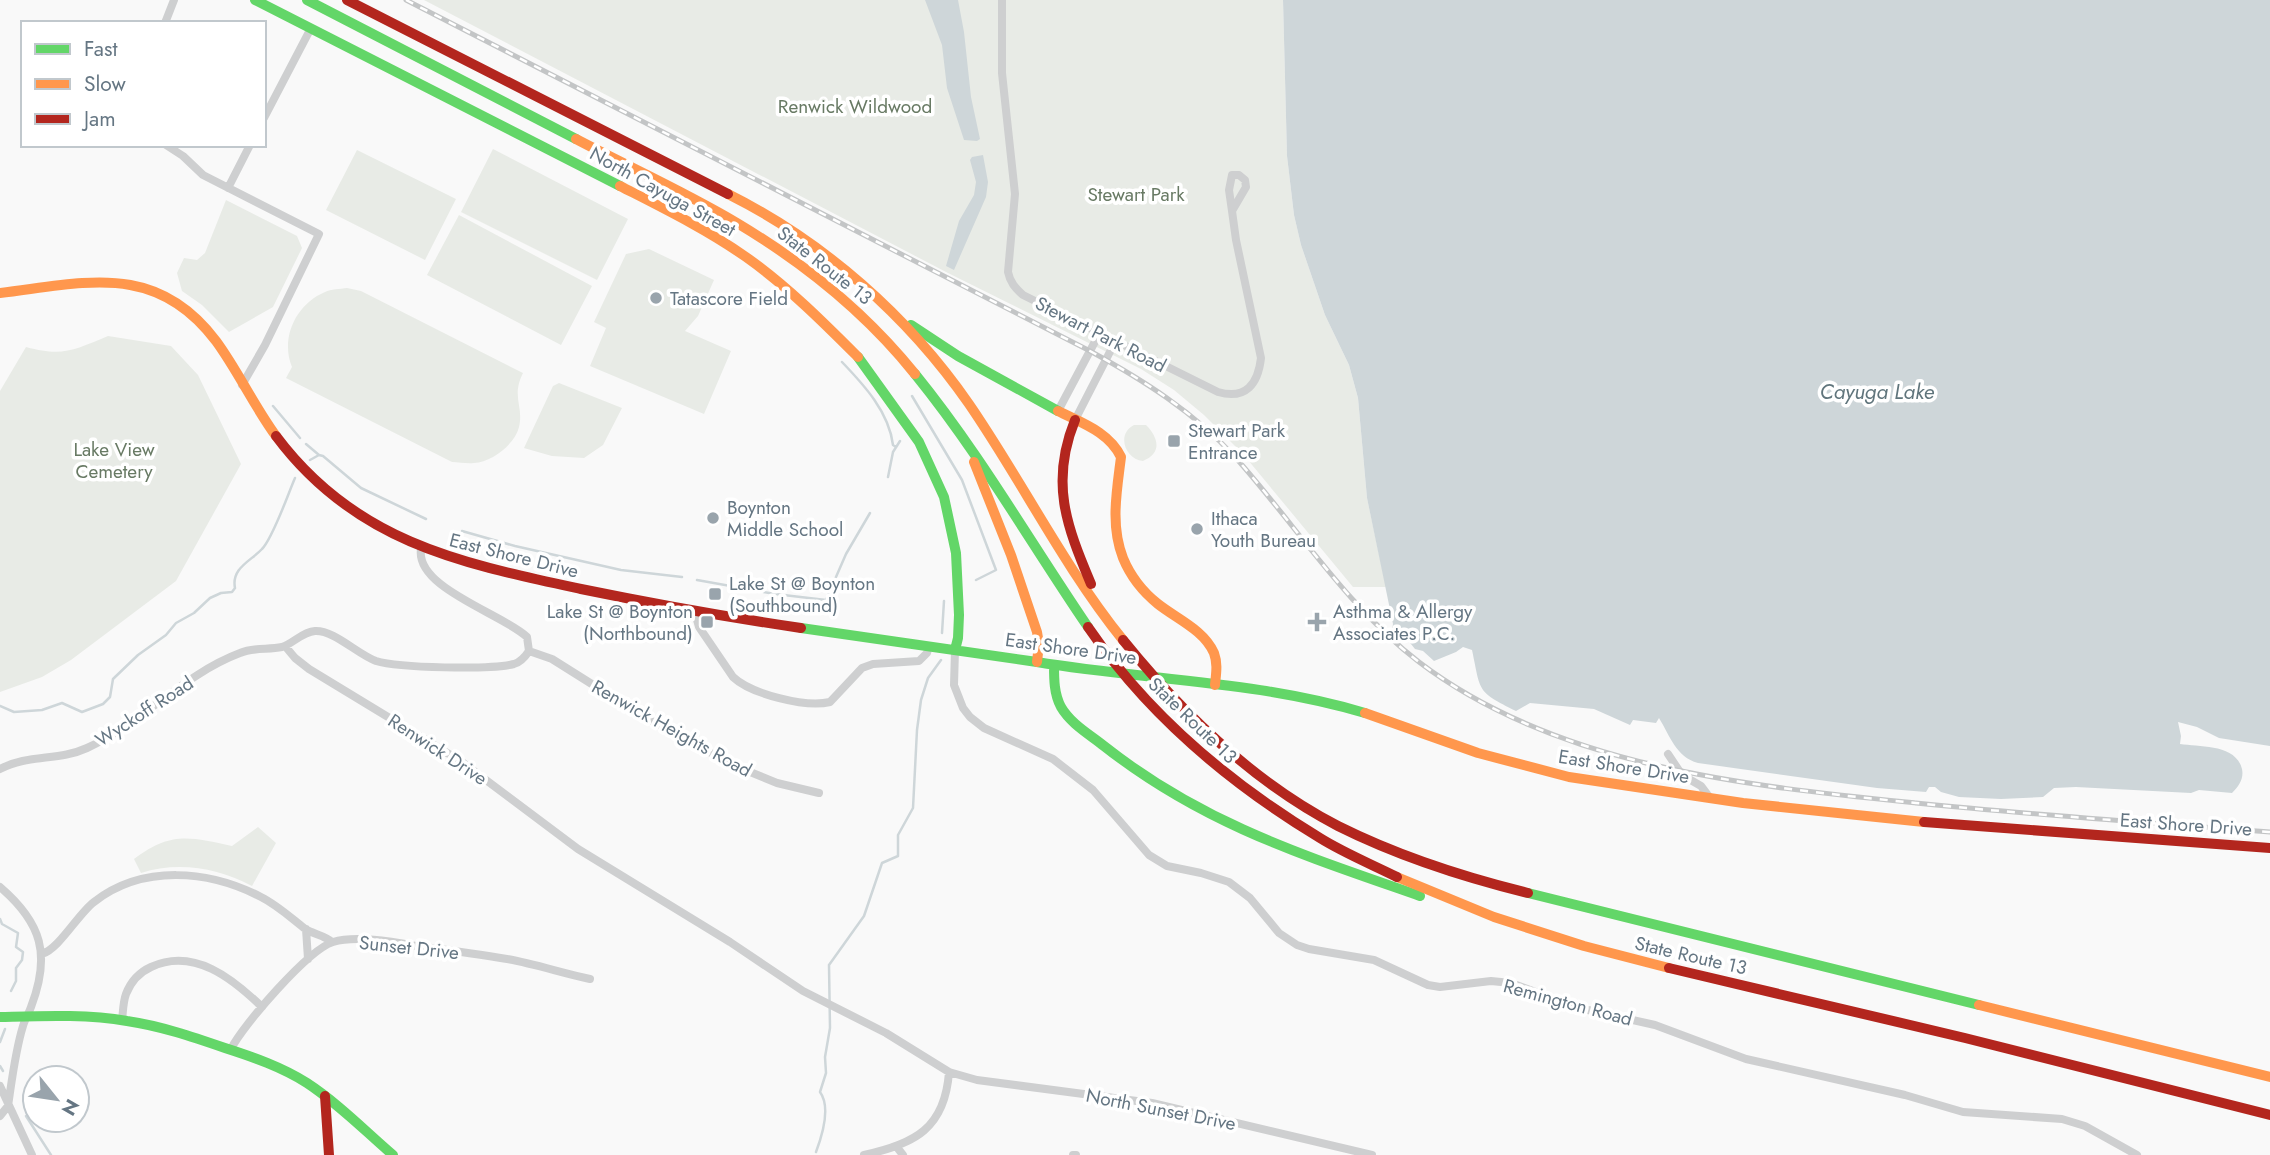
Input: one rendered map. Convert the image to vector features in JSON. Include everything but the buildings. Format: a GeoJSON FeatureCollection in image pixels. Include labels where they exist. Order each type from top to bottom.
{"type":"FeatureCollection","features":[{"type":"Feature","properties":{"kind":"main road","name":"North Cayuga Street"},"geometry":{"type":"LineString","coordinates":[[255,0],[685,219],[765,271],[827,325],[861,359],[919,442],[944,498],[956,553],[959,590],[958,638],[954,650]]}},
{"type":"Feature","properties":{"kind":"main road","name":"State Route 13"},"geometry":{"type":"LineString","coordinates":[[307,0],[705,205],[785,253],[838,293],[915,372],[996,484],[1088,630],[1126,679],[1167,723],[1213,766],[1310,833],[1478,913],[1531,931],[1631,960],[1871,1016],[2270,1115]]}},
{"type":"Feature","properties":{"kind":"main road","name":"State Route 13"},"geometry":{"type":"LineString","coordinates":[[347,0],[760,210],[837,263],[895,315],[966,401],[1072,569],[1118,633],[1164,688],[1213,736],[1272,785],[1329,821],[1378,845],[1448,871],[1519,891],[2270,1077]]}},
{"type":"Feature","properties":{"kind":"main road","name":"East Shore Drive"},"geometry":{"type":"LineString","coordinates":[[0,293],[101,283],[137,285],[158,291],[178,302],[202,322],[274,435],[324,488],[397,538],[421,549],[507,573],[695,612],[1324,702],[1359,710],[1488,757],[1522,767],[1589,780],[1710,798],[1920,821],[2270,848]]}},
{"type":"Feature","properties":{"kind":"main road"},"geometry":{"type":"LineString","coordinates":[[895,315],[958,356],[1114,444],[1121,457],[1114,519],[1123,556],[1135,578],[1151,597],[1167,611],[1188,623],[1211,645],[1217,673],[1214,685]]}},
{"type":"Feature","properties":{"kind":"main road"},"geometry":{"type":"LineString","coordinates":[[1075,420],[1064,453],[1061,487],[1063,503],[1074,545],[1105,614]]}},
{"type":"Feature","properties":{"kind":"main road"},"geometry":{"type":"LineString","coordinates":[[962,435],[1011,555],[1037,632],[1037,662]]}},
{"type":"Feature","properties":{"kind":"main road"},"geometry":{"type":"LineString","coordinates":[[1054,665],[1057,697],[1068,717],[1124,762],[1184,801],[1261,838],[1434,901],[1478,913]]}},
{"type":"Feature","properties":{"kind":"main road"},"geometry":{"type":"LineString","coordinates":[[0,1017],[122,1021],[178,1032],[231,1049],[295,1076],[325,1096],[393,1155]]}},
{"type":"Feature","properties":{"kind":"main road"},"geometry":{"type":"LineString","coordinates":[[325,1096],[329,1155]]}},
{"type":"Feature","properties":{"kind":"street"},"geometry":{"type":"LineString","coordinates":[[166,21],[174,0]]}},
{"type":"Feature","properties":{"kind":"street","name":"Stewart Park Road"},"geometry":{"type":"LineString","coordinates":[[1002,0],[1002,73],[1015,194],[1007,265],[1009,279],[1023,295],[1218,392],[1235,395],[1247,390],[1259,372],[1261,358],[1232,211]]}},
{"type":"Feature","properties":{"kind":"street"},"geometry":{"type":"LineString","coordinates":[[266,114],[310,28]]}},
{"type":"Feature","properties":{"kind":"street"},"geometry":{"type":"LineString","coordinates":[[169,147],[203,175],[319,234],[265,345],[242,384]]}},
{"type":"Feature","properties":{"kind":"street"},"geometry":{"type":"LineString","coordinates":[[228,188],[249,147]]}},
{"type":"Feature","properties":{"kind":"street"},"geometry":{"type":"LineString","coordinates":[[1058,411],[1099,334]]}},
{"type":"Feature","properties":{"kind":"street"},"geometry":{"type":"LineString","coordinates":[[1075,420],[1115,342]]}},
{"type":"Feature","properties":{"kind":"street"},"geometry":{"type":"LineString","coordinates":[[285,646],[305,634],[318,631],[330,635],[366,657],[396,665],[474,667],[521,661],[530,651],[529,642],[521,632],[458,596],[428,573],[420,557],[421,549]]}},
{"type":"Feature","properties":{"kind":"street"},"geometry":{"type":"LineString","coordinates":[[695,612],[699,627],[733,677],[741,684],[757,692],[810,703],[830,702],[862,668],[873,664],[919,661],[925,657],[929,646]]}},
{"type":"Feature","properties":{"kind":"street","name":"Wyckoff Road"},"geometry":{"type":"LineString","coordinates":[[0,769],[22,760],[65,755],[86,749],[222,661],[252,649],[285,646]]}},
{"type":"Feature","properties":{"kind":"street","name":"Renwick Drive"},"geometry":{"type":"LineString","coordinates":[[285,646],[302,663],[462,762],[578,849],[817,999],[886,1033],[949,1072]]}},
{"type":"Feature","properties":{"kind":"street","name":"Remington Road"},"geometry":{"type":"LineString","coordinates":[[954,650],[954,685],[963,708],[970,717],[984,728],[1031,748],[1068,769],[1103,800],[1149,855],[1167,866],[1229,882],[1250,898],[1279,933],[1297,945],[1374,960],[1428,985],[1440,987],[1490,981],[1511,984],[1578,1008],[1655,1025],[1746,1059],[1905,1095],[1963,1112],[2062,1119],[2085,1126],[2137,1155]]}},
{"type":"Feature","properties":{"kind":"street","name":"Renwick Heights Road"},"geometry":{"type":"LineString","coordinates":[[530,651],[552,659],[641,715],[744,770],[777,783],[819,793]]}},
{"type":"Feature","properties":{"kind":"street"},"geometry":{"type":"LineString","coordinates":[[1668,754],[1682,775],[1701,786],[1710,798]]}},
{"type":"Feature","properties":{"kind":"street"},"geometry":{"type":"LineString","coordinates":[[42,954],[51,950],[83,912],[105,894],[139,879],[167,876],[205,877],[244,889],[273,904],[306,929],[332,942]]}},
{"type":"Feature","properties":{"kind":"street"},"geometry":{"type":"LineString","coordinates":[[0,887],[30,922],[42,954],[32,1006],[22,1028],[8,1106],[0,1116]]}},
{"type":"Feature","properties":{"kind":"street"},"geometry":{"type":"LineString","coordinates":[[306,929],[308,959]]}},
{"type":"Feature","properties":{"kind":"street","name":"Sunset Drive"},"geometry":{"type":"LineString","coordinates":[[231,1049],[240,1032],[262,1007],[308,959],[332,942],[368,940],[493,957],[590,979]]}},
{"type":"Feature","properties":{"kind":"street"},"geometry":{"type":"LineString","coordinates":[[122,1021],[126,994],[133,981],[144,970],[164,961],[185,961],[219,972],[235,982],[262,1007]]}},
{"type":"Feature","properties":{"kind":"street"},"geometry":{"type":"LineString","coordinates":[[864,1155],[896,1146],[926,1129],[937,1117],[946,1094],[949,1072]]}},
{"type":"Feature","properties":{"kind":"street","name":"North Sunset Drive"},"geometry":{"type":"LineString","coordinates":[[949,1072],[977,1080],[1153,1103],[1372,1155]]}},
{"type":"Feature","properties":{"kind":"street"},"geometry":{"type":"LineString","coordinates":[[0,1086],[32,1155]]}},
{"type":"Feature","properties":{"kind":"street"},"geometry":{"type":"LineString","coordinates":[[896,1146],[903,1155]]}},
{"type":"Feature","properties":{"kind":"green space","name":"Stewart Park"},"geometry":{"type":"Polygon","coordinates":[[[424,0],[1283,0],[1287,156],[1294,215],[1301,245],[1325,315],[1349,365],[1358,398],[1367,498],[1386,587],[1353,587],[1243,454],[1174,390],[1141,369],[948,273],[424,0]]]}},
{"type":"Feature","properties":{"kind":"green space"},"geometry":{"type":"Polygon","coordinates":[[[493,149],[628,219],[597,280],[461,212],[493,149]]]}},
{"type":"Feature","properties":{"kind":"green space"},"geometry":{"type":"Polygon","coordinates":[[[357,150],[456,199],[425,260],[326,210],[357,150]]]}},
{"type":"Feature","properties":{"kind":"green space"},"geometry":{"type":"Polygon","coordinates":[[[226,200],[297,236],[302,248],[273,307],[229,332],[202,305],[182,291],[177,273],[184,258],[197,260],[205,253],[226,200]]]}},
{"type":"Feature","properties":{"kind":"green space"},"geometry":{"type":"Polygon","coordinates":[[[459,215],[592,286],[561,345],[427,275],[459,215]]]}},
{"type":"Feature","properties":{"kind":"green space"},"geometry":{"type":"Polygon","coordinates":[[[649,249],[714,280],[698,316],[685,331],[731,351],[704,414],[590,366],[606,328],[594,322],[626,254],[649,249]]]}},
{"type":"Feature","properties":{"kind":"green space"},"geometry":{"type":"Polygon","coordinates":[[[347,288],[361,291],[523,373],[518,389],[519,427],[508,446],[481,462],[452,462],[286,378],[292,367],[288,345],[290,334],[299,313],[315,297],[325,292],[347,288]]]}},
{"type":"Feature","properties":{"kind":"green space","name":"Lake View Cemetery"},"geometry":{"type":"Polygon","coordinates":[[[108,336],[171,346],[198,375],[241,464],[176,581],[71,660],[42,677],[0,692],[0,391],[26,347],[59,352],[108,336]]]}},
{"type":"Feature","properties":{"kind":"green space"},"geometry":{"type":"Polygon","coordinates":[[[559,383],[622,408],[603,445],[584,458],[552,456],[524,448],[553,386],[559,383]]]}},
{"type":"Feature","properties":{"kind":"green space"},"geometry":{"type":"Polygon","coordinates":[[[1134,425],[1146,425],[1156,440],[1154,454],[1143,461],[1131,456],[1125,446],[1125,434],[1134,425]]]}},
{"type":"Feature","properties":{"kind":"green space"},"geometry":{"type":"Polygon","coordinates":[[[258,827],[276,843],[252,886],[226,875],[198,868],[169,867],[141,873],[134,859],[170,840],[204,840],[232,846],[258,827]]]}},
{"type":"Feature","properties":{"kind":"water"},"geometry":{"type":"Polygon","coordinates":[[[925,0],[958,0],[971,97],[980,139],[977,141],[964,140],[947,88],[942,45],[925,0]]]}},
{"type":"Feature","properties":{"kind":"water","name":"Cayuga Lake"},"geometry":{"type":"Polygon","coordinates":[[[1283,0],[2270,0],[2270,746],[2219,738],[2197,727],[2178,722],[2180,744],[2216,748],[2233,755],[2238,761],[2242,776],[2232,793],[2076,787],[2054,788],[2043,797],[2001,799],[1959,797],[1941,792],[1935,787],[1929,787],[1926,792],[1877,788],[1698,763],[1679,751],[1659,718],[1656,723],[1633,720],[1630,725],[1594,709],[1530,703],[1516,711],[1482,689],[1472,650],[1463,647],[1434,661],[1423,651],[1415,649],[1407,639],[1392,630],[1367,498],[1358,398],[1349,365],[1325,315],[1301,245],[1294,215],[1287,156],[1283,0]]]}},
{"type":"Feature","properties":{"kind":"water"},"geometry":{"type":"Polygon","coordinates":[[[983,155],[988,182],[986,197],[954,270],[946,266],[959,221],[974,195],[976,182],[970,160],[983,155]]]}},
{"type":"Feature","properties":{"kind":"waterway"},"geometry":{"type":"LineString","coordinates":[[842,362],[881,410],[896,447]]}},
{"type":"Feature","properties":{"kind":"waterway"},"geometry":{"type":"LineString","coordinates":[[912,396],[962,480],[996,570],[976,580]]}},
{"type":"Feature","properties":{"kind":"waterway"},"geometry":{"type":"LineString","coordinates":[[273,406],[300,438]]}},
{"type":"Feature","properties":{"kind":"waterway"},"geometry":{"type":"LineString","coordinates":[[888,477],[893,452],[900,441]]}},
{"type":"Feature","properties":{"kind":"waterway"},"geometry":{"type":"LineString","coordinates":[[306,444],[319,455]]}},
{"type":"Feature","properties":{"kind":"waterway"},"geometry":{"type":"LineString","coordinates":[[310,460],[319,455],[323,456],[361,488],[426,519]]}},
{"type":"Feature","properties":{"kind":"waterway"},"geometry":{"type":"LineString","coordinates":[[0,706],[14,712],[42,710],[62,703],[82,712],[103,704],[110,697],[113,679],[138,655],[210,598],[232,592],[239,570],[262,549],[271,536],[295,478]]}},
{"type":"Feature","properties":{"kind":"waterway"},"geometry":{"type":"LineString","coordinates":[[697,580],[826,600],[846,554],[870,513]]}},
{"type":"Feature","properties":{"kind":"waterway"},"geometry":{"type":"LineString","coordinates":[[462,531],[621,570],[682,577]]}},
{"type":"Feature","properties":{"kind":"waterway"},"geometry":{"type":"LineString","coordinates":[[942,633],[944,601]]}},
{"type":"Feature","properties":{"kind":"waterway"},"geometry":{"type":"LineString","coordinates":[[816,1152],[825,1113],[820,1092],[826,1073],[825,1057],[830,1028],[829,965],[864,916],[882,863],[898,856],[898,835],[913,808],[921,700],[928,678],[941,660]]}},
{"type":"Feature","properties":{"kind":"waterway"},"geometry":{"type":"LineString","coordinates":[[0,919],[2,924],[18,933],[16,947],[23,952],[11,991]]}},
{"type":"Feature","properties":{"kind":"waterway"},"geometry":{"type":"LineString","coordinates":[[0,1042],[5,1029]]}},
{"type":"Feature","properties":{"kind":"waterway"},"geometry":{"type":"LineString","coordinates":[[0,1066],[3,1071]]}},
{"type":"Feature","properties":{"kind":"waterway"},"geometry":{"type":"LineString","coordinates":[[38,1134],[51,1155]]}},
{"type":"Feature","properties":{"kind":"railway"},"geometry":{"type":"LineString","coordinates":[[406,0],[1090,351],[1148,385],[1185,411],[1235,457],[1322,564],[1393,640],[1419,662],[1473,698],[1531,726],[1593,748],[1656,765],[1787,789],[2004,811],[2270,832]]}},
{"type":"Feature","properties":{"kind":"traffic: fast"},"geometry":{"type":"LineString","coordinates":[[255,0],[620,186]]}},
{"type":"Feature","properties":{"kind":"traffic: fast"},"geometry":{"type":"LineString","coordinates":[[307,0],[576,139]]}},
{"type":"Feature","properties":{"kind":"traffic: fast"},"geometry":{"type":"LineString","coordinates":[[911,325],[958,356],[1058,411]]}},
{"type":"Feature","properties":{"kind":"traffic: fast"},"geometry":{"type":"LineString","coordinates":[[858,357],[919,442],[944,497],[956,553],[959,615],[955,650]]}},
{"type":"Feature","properties":{"kind":"traffic: fast"},"geometry":{"type":"LineString","coordinates":[[915,374],[983,467],[1088,627]]}},
{"type":"Feature","properties":{"kind":"traffic: fast"},"geometry":{"type":"LineString","coordinates":[[801,628],[1037,662]]}},
{"type":"Feature","properties":{"kind":"traffic: fast"},"geometry":{"type":"LineString","coordinates":[[1037,662],[1284,694],[1365,713]]}},
{"type":"Feature","properties":{"kind":"traffic: fast"},"geometry":{"type":"LineString","coordinates":[[1054,665],[1056,692],[1070,719],[1141,773],[1179,797],[1255,835],[1420,896]]}},
{"type":"Feature","properties":{"kind":"traffic: fast"},"geometry":{"type":"LineString","coordinates":[[1528,893],[1979,1005]]}},
{"type":"Feature","properties":{"kind":"traffic: fast"},"geometry":{"type":"LineString","coordinates":[[0,1017],[80,1016],[127,1021],[177,1032],[246,1055],[277,1067],[319,1091],[393,1155]]}},
{"type":"Feature","properties":{"kind":"traffic: slow"},"geometry":{"type":"LineString","coordinates":[[576,139],[677,190],[762,238],[810,272],[855,310],[915,374]]}},
{"type":"Feature","properties":{"kind":"traffic: slow"},"geometry":{"type":"LineString","coordinates":[[620,186],[700,228],[746,257],[790,292],[858,357]]}},
{"type":"Feature","properties":{"kind":"traffic: slow"},"geometry":{"type":"LineString","coordinates":[[728,194],[763,213],[830,258],[862,284],[919,341],[969,404],[1062,554],[1123,640]]}},
{"type":"Feature","properties":{"kind":"traffic: slow"},"geometry":{"type":"LineString","coordinates":[[0,293],[61,285],[117,283],[144,288],[169,298],[193,316],[216,341],[276,436]]}},
{"type":"Feature","properties":{"kind":"traffic: slow"},"geometry":{"type":"LineString","coordinates":[[1058,411],[1085,424],[1116,448],[1121,457],[1116,520],[1123,558],[1133,577],[1147,594],[1197,631],[1210,645],[1216,661],[1215,685]]}},
{"type":"Feature","properties":{"kind":"traffic: slow"},"geometry":{"type":"LineString","coordinates":[[974,462],[1011,555],[1037,632],[1037,662]]}},
{"type":"Feature","properties":{"kind":"traffic: slow"},"geometry":{"type":"LineString","coordinates":[[1365,713],[1478,753],[1569,777],[1743,803],[1924,822]]}},
{"type":"Feature","properties":{"kind":"traffic: slow"},"geometry":{"type":"LineString","coordinates":[[1397,877],[1494,917],[1584,946],[1669,968]]}},
{"type":"Feature","properties":{"kind":"traffic: slow"},"geometry":{"type":"LineString","coordinates":[[1979,1005],[2270,1077]]}},
{"type":"Feature","properties":{"kind":"traffic: jam"},"geometry":{"type":"LineString","coordinates":[[347,0],[728,194]]}},
{"type":"Feature","properties":{"kind":"traffic: jam"},"geometry":{"type":"LineString","coordinates":[[1075,420],[1067,442],[1062,484],[1068,523],[1091,584]]}},
{"type":"Feature","properties":{"kind":"traffic: jam"},"geometry":{"type":"LineString","coordinates":[[276,436],[307,472],[340,501],[375,524],[452,557],[581,589],[801,628]]}},
{"type":"Feature","properties":{"kind":"traffic: jam"},"geometry":{"type":"LineString","coordinates":[[1088,627],[1111,659],[1164,718],[1222,770],[1286,817],[1320,838],[1397,877]]}},
{"type":"Feature","properties":{"kind":"traffic: jam"},"geometry":{"type":"LineString","coordinates":[[1123,640],[1170,694],[1221,744],[1277,789],[1307,808],[1338,826],[1407,856],[1455,873],[1528,893]]}},
{"type":"Feature","properties":{"kind":"traffic: jam"},"geometry":{"type":"LineString","coordinates":[[1924,822],[2270,848]]}},
{"type":"Feature","properties":{"kind":"traffic: jam"},"geometry":{"type":"LineString","coordinates":[[1669,968],[1965,1038],[2270,1115]]}},
{"type":"Feature","properties":{"kind":"traffic: jam"},"geometry":{"type":"LineString","coordinates":[[325,1096],[329,1155]]}},
{"type":"Feature","properties":{"kind":"place","name":"Tatascore Field"},"geometry":{"type":"Point","coordinates":[656,298]}},
{"type":"Feature","properties":{"kind":"place","name":"Stewart Park Entrance"},"geometry":{"type":"Point","coordinates":[1174,441]}},
{"type":"Feature","properties":{"kind":"place","name":"Boynton Middle School"},"geometry":{"type":"Point","coordinates":[713,518]}},
{"type":"Feature","properties":{"kind":"place","name":"Ithaca Youth Bureau"},"geometry":{"type":"Point","coordinates":[1197,529]}},
{"type":"Feature","properties":{"kind":"place","name":"Lake St @ Boynton (Southbound)"},"geometry":{"type":"Point","coordinates":[715,594]}},
{"type":"Feature","properties":{"kind":"place","name":"Lake St @ Boynton (Northbound)"},"geometry":{"type":"Point","coordinates":[707,622]}},
{"type":"Feature","properties":{"kind":"place","name":"Asthma & Allergy Associates P.C."},"geometry":{"type":"Point","coordinates":[1317,622]}},
{"type":"Feature","properties":{"kind":"park label","name":"Renwick Wildwood"},"geometry":{"type":"Point","coordinates":[855,106]}}]}
